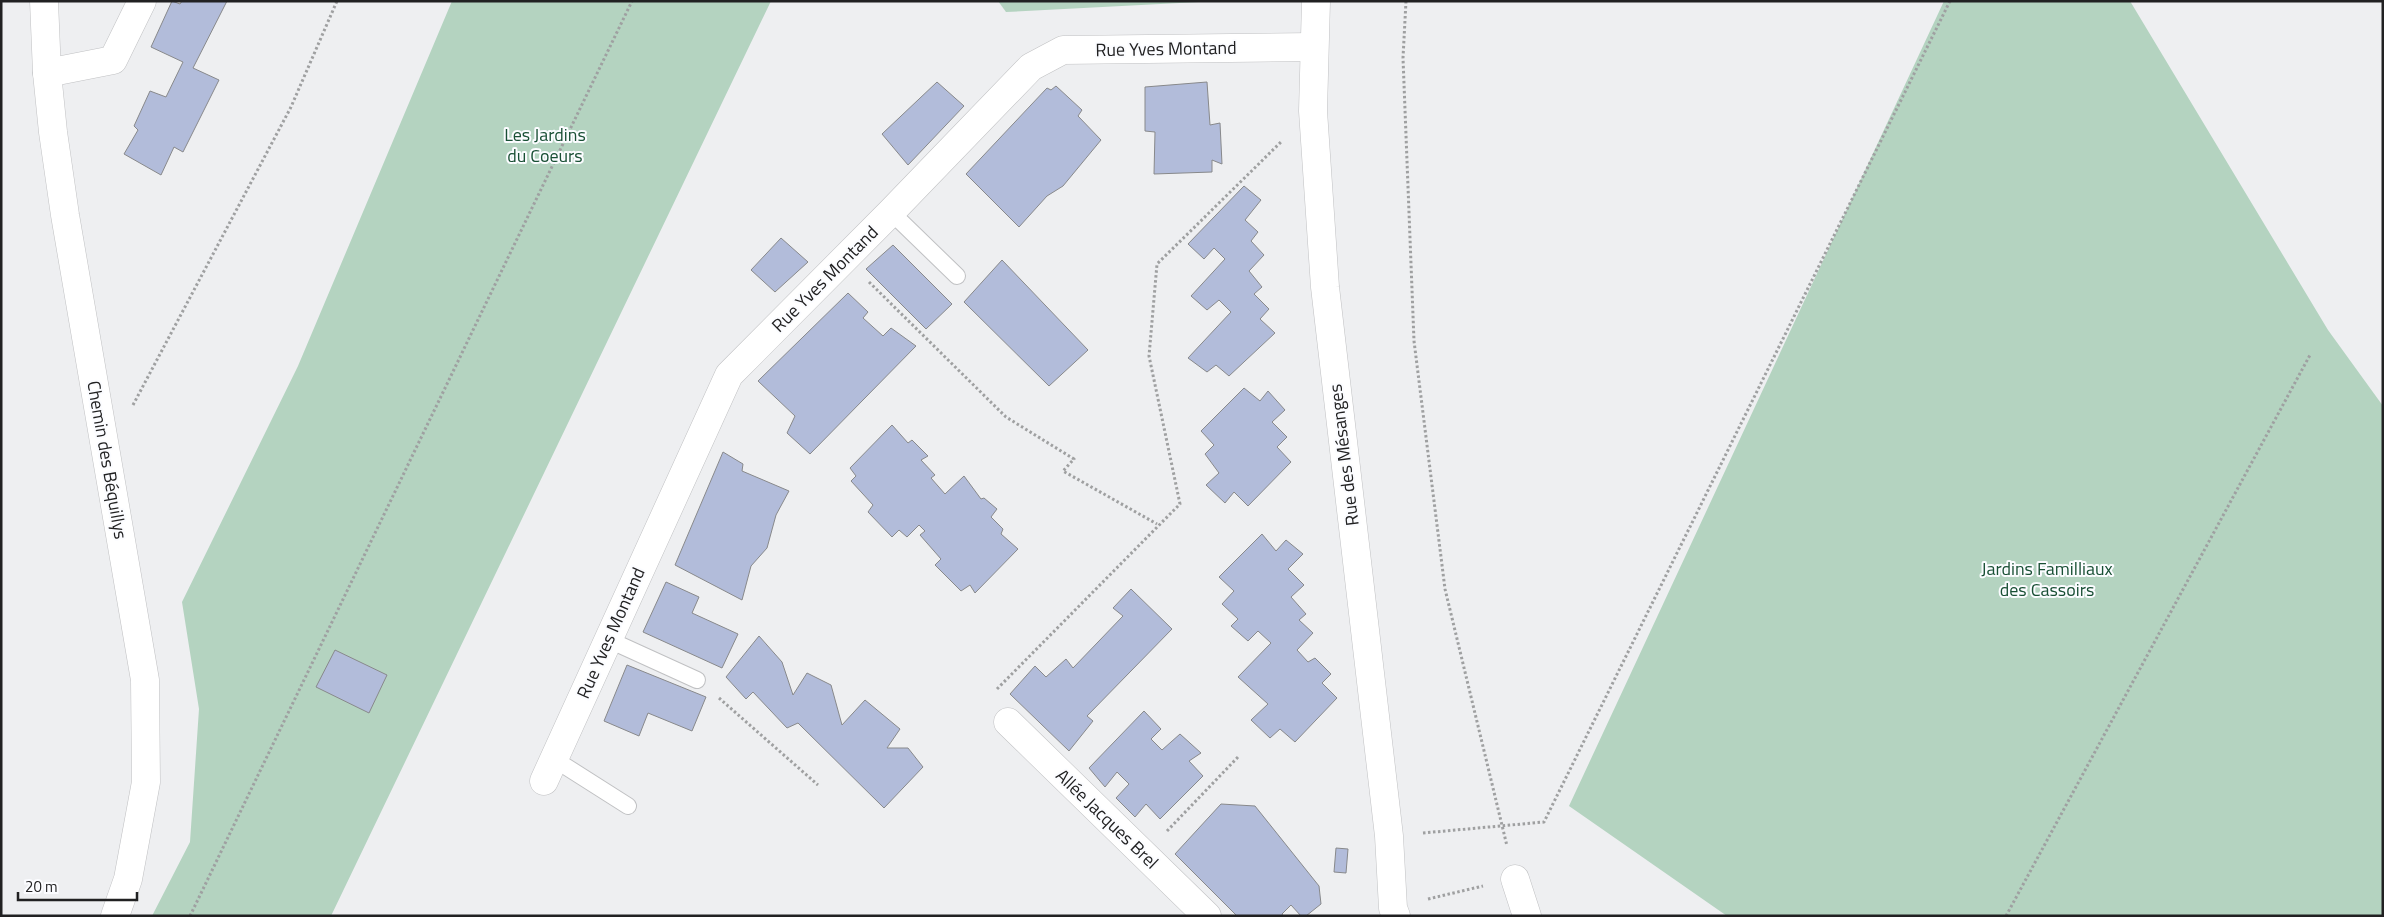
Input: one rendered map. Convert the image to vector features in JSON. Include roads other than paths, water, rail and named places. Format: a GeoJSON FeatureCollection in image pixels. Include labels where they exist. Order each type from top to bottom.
{"type":"FeatureCollection","features":[{"type":"Feature","properties":{"kind":"street","name":"Chemin des Béquillys"},"geometry":{"type":"LineString","coordinates":[[44,1],[47,73],[65,215],[146,680],[146,782],[128,879],[115,916]]}},
{"type":"Feature","properties":{"kind":"street"},"geometry":{"type":"LineString","coordinates":[[47,73],[113,60],[142,1]]}},
{"type":"Feature","properties":{"kind":"street","name":"Rue des Mésanges"},"geometry":{"type":"LineString","coordinates":[[1316,1],[1313,47],[1313,111],[1325,288],[1389,836],[1393,913]]}},
{"type":"Feature","properties":{"kind":"street","name":"Rue Yves Montand"},"geometry":{"type":"LineString","coordinates":[[549,770],[607,639],[729,375],[846,258],[1031,67],[1062,50],[1313,47]]}},
{"type":"Feature","properties":{"kind":"street","name":"Allée Jacques Brel"},"geometry":{"type":"LineString","coordinates":[[1008,722],[1207,916]]}},
{"type":"Feature","properties":{"kind":"street"},"geometry":{"type":"LineString","coordinates":[[1514,879],[1527,916]]}},
{"type":"Feature","properties":{"kind":"lane"},"geometry":{"type":"LineString","coordinates":[[891,212],[957,276]]}},
{"type":"Feature","properties":{"kind":"lane"},"geometry":{"type":"LineString","coordinates":[[607,639],[697,680]]}},
{"type":"Feature","properties":{"kind":"lane"},"geometry":{"type":"LineString","coordinates":[[549,770],[628,806]]}},
{"type":"Feature","properties":{"kind":"park label","name":"Les Jardins du Coeurs"},"geometry":{"type":"Point","coordinates":[545,145]}},
{"type":"Feature","properties":{"kind":"park label","name":"Jardins Familliaux des Cassoirs"},"geometry":{"type":"Point","coordinates":[2047,579]}}]}
